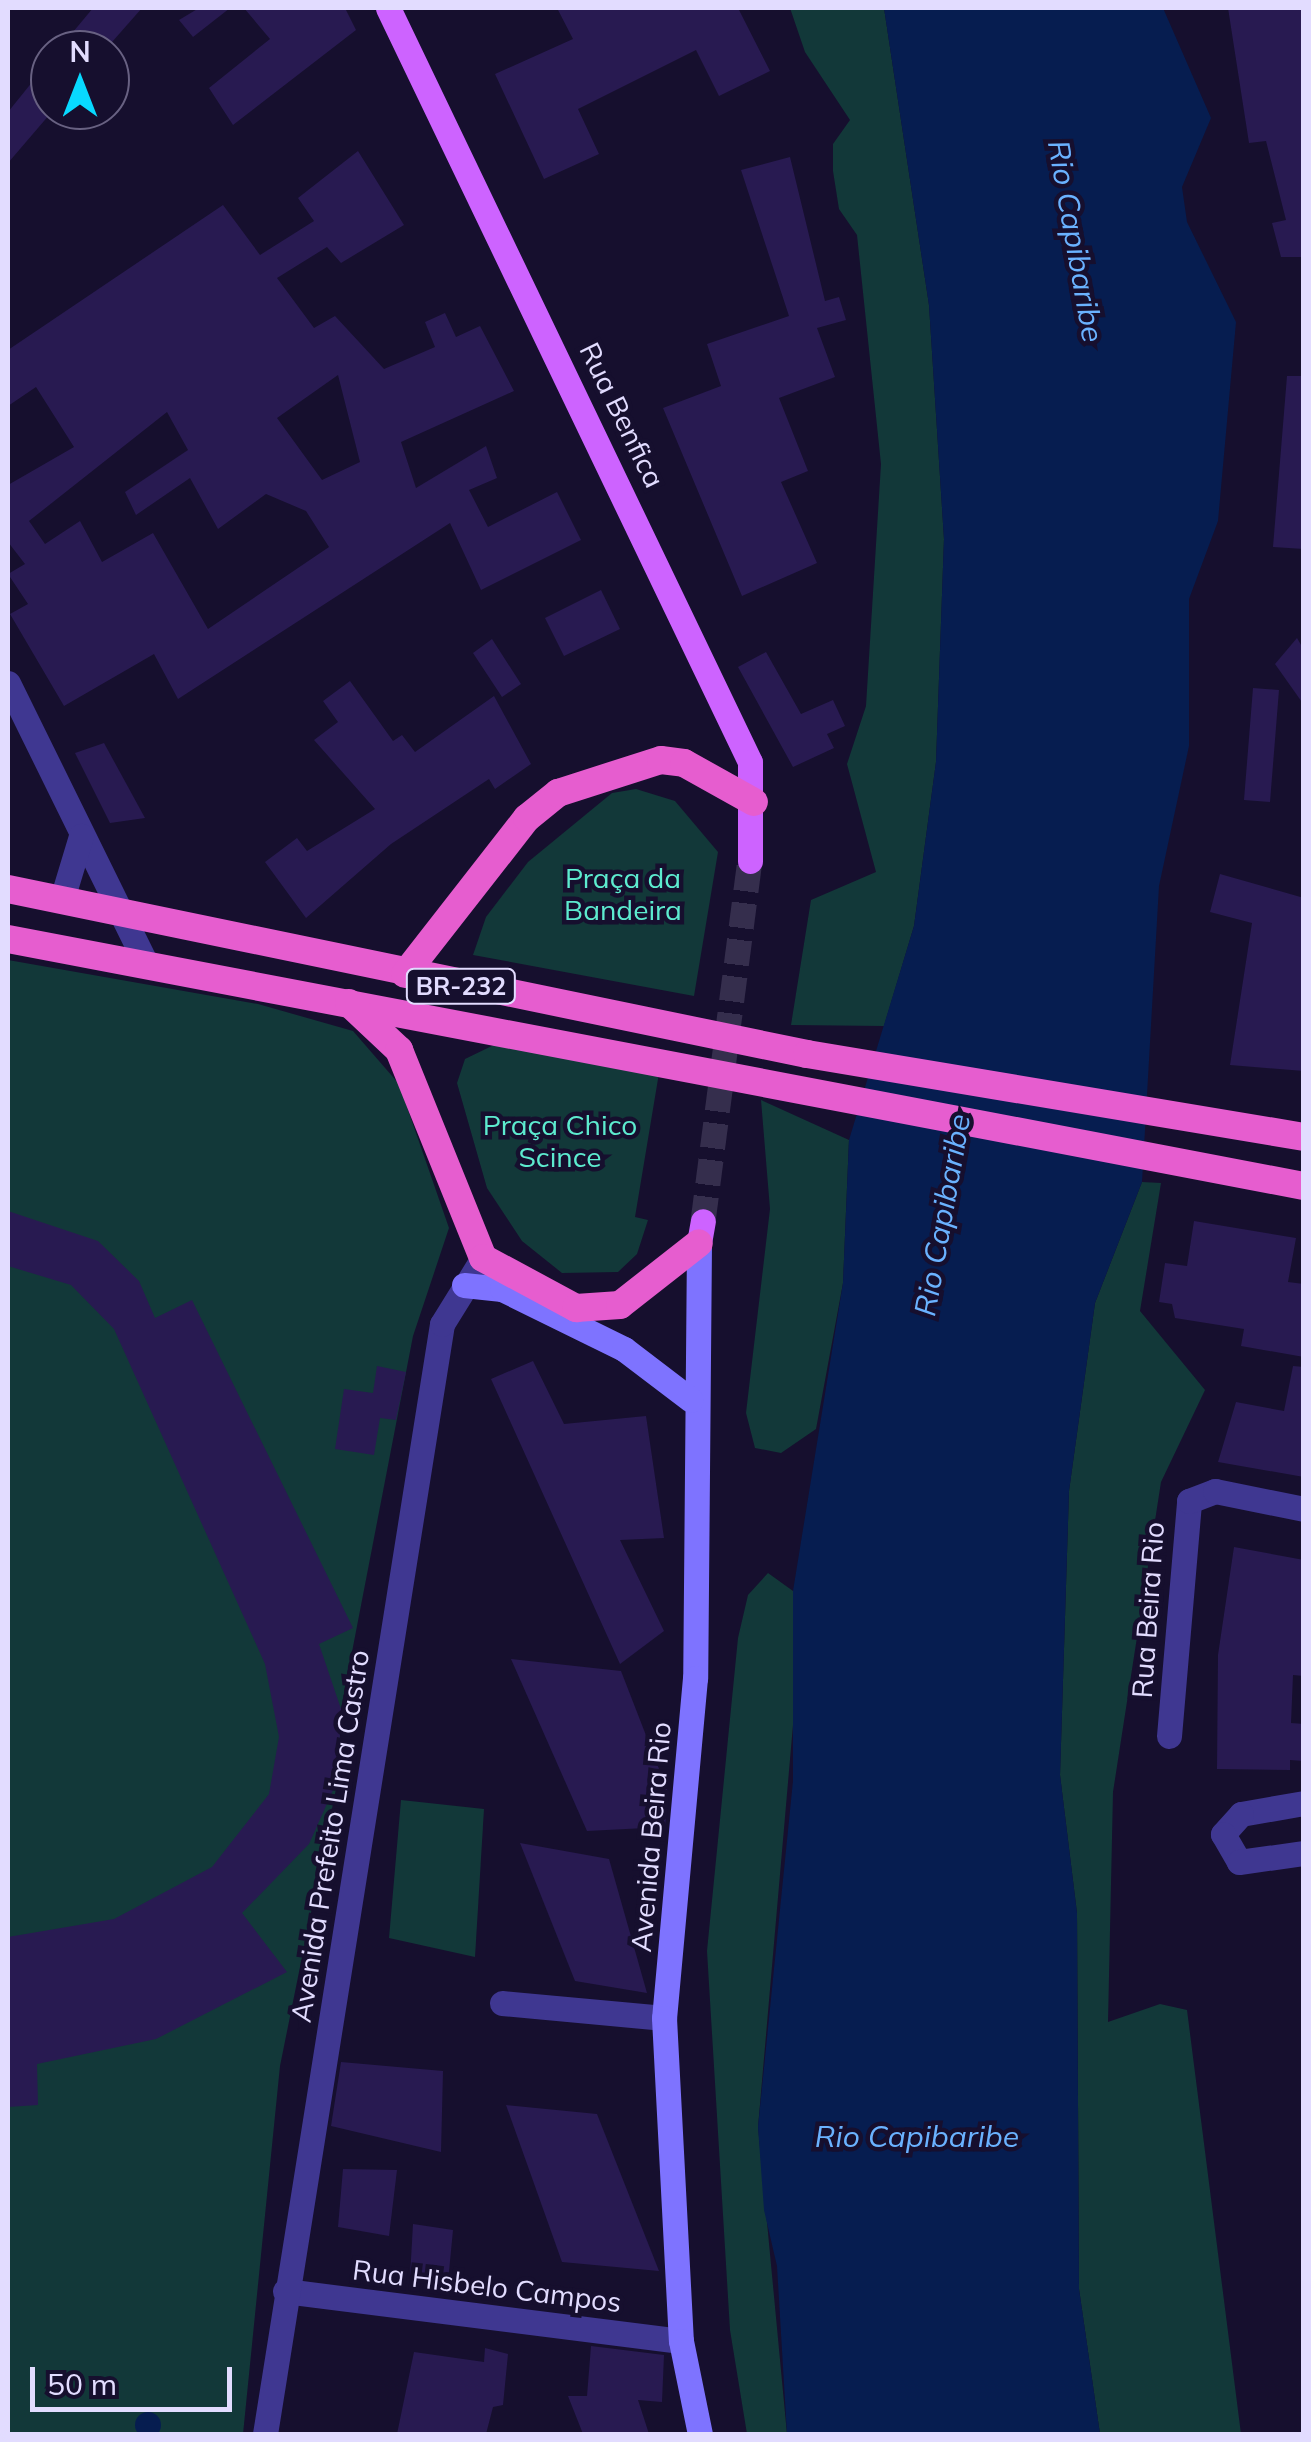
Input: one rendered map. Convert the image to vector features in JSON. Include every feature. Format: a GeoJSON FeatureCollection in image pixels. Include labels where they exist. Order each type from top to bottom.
{"type":"FeatureCollection","features":[{"type":"Feature","properties":{"kind":"highway"},"geometry":{"type":"LineString","coordinates":[[405,974],[527,818],[558,793],[661,760],[684,763],[754,802]]}},
{"type":"Feature","properties":{"kind":"highway","name":"BR-232"},"geometry":{"type":"LineString","coordinates":[[8,889],[807,1054],[1150,1115],[1304,1136]]}},
{"type":"Feature","properties":{"kind":"highway","name":"BR-232"},"geometry":{"type":"LineString","coordinates":[[8,939],[344,999],[1304,1186]]}},
{"type":"Feature","properties":{"kind":"highway"},"geometry":{"type":"LineString","coordinates":[[344,999],[399,1050],[483,1258],[554,1302],[590,1307],[620,1304],[701,1232]]}},
{"type":"Feature","properties":{"kind":"main road","name":"Rua Benfica"},"geometry":{"type":"LineString","coordinates":[[388,8],[682,610],[750,762],[754,802],[750,862]]}},
{"type":"Feature","properties":{"kind":"main road","name":"Avenida Beira Rio"},"geometry":{"type":"LineString","coordinates":[[700,2434],[681,2341],[664,2018],[695,1678],[691,1400],[701,1232]]}},
{"type":"Feature","properties":{"kind":"main road"},"geometry":{"type":"LineString","coordinates":[[464,1285],[502,1289],[606,1341],[691,1400]]}},
{"type":"Feature","properties":{"kind":"street"},"geometry":{"type":"LineString","coordinates":[[8,683],[116,910],[146,963]]}},
{"type":"Feature","properties":{"kind":"street"},"geometry":{"type":"LineString","coordinates":[[62,899],[81,836]]}},
{"type":"Feature","properties":{"kind":"street","name":"Avenida Prefeito Lima Castro"},"geometry":{"type":"LineString","coordinates":[[266,2434],[285,2291],[442,1324],[483,1258]]}},
{"type":"Feature","properties":{"kind":"street","name":"Rua Beira Rio"},"geometry":{"type":"LineString","coordinates":[[1169,1736],[1179,1544],[1199,1493],[1304,1509]]}},
{"type":"Feature","properties":{"kind":"street"},"geometry":{"type":"LineString","coordinates":[[1304,1803],[1241,1814],[1224,1834],[1240,1862],[1304,1853]]}},
{"type":"Feature","properties":{"kind":"street"},"geometry":{"type":"LineString","coordinates":[[502,2003],[664,2018]]}},
{"type":"Feature","properties":{"kind":"street","name":"Rua Hisbelo Campos"},"geometry":{"type":"LineString","coordinates":[[285,2291],[681,2341]]}},
{"type":"Feature","properties":{"kind":"green space"},"geometry":{"type":"Polygon","coordinates":[[[790,8],[884,8],[929,305],[944,539],[936,762],[914,926],[884,1026],[791,1025],[811,900],[876,872],[847,764],[866,706],[881,464],[857,235],[839,209],[833,171],[833,144],[850,120],[805,52],[790,8]]]}},
{"type":"Feature","properties":{"kind":"green space","name":"Praça da Bandeira"},"geometry":{"type":"Polygon","coordinates":[[[636,789],[675,801],[718,852],[694,996],[473,955],[486,917],[528,862],[612,793],[636,789]]]}},
{"type":"Feature","properties":{"kind":"green space"},"geometry":{"type":"Polygon","coordinates":[[[8,960],[258,1004],[353,1031],[399,1084],[449,1228],[413,1336],[341,1709],[338,1779],[280,2066],[243,2434],[8,2434],[8,960]]]}},
{"type":"Feature","properties":{"kind":"green space","name":"Praça Chico Scince"},"geometry":{"type":"Polygon","coordinates":[[[498,1043],[659,1073],[635,1217],[648,1220],[637,1254],[618,1272],[562,1273],[522,1241],[487,1188],[457,1083],[465,1059],[498,1043]]]}},
{"type":"Feature","properties":{"kind":"green space"},"geometry":{"type":"Polygon","coordinates":[[[761,1100],[849,1140],[843,1283],[816,1429],[781,1453],[755,1448],[746,1413],[770,1209],[761,1100]]]}},
{"type":"Feature","properties":{"kind":"green space"},"geometry":{"type":"Polygon","coordinates":[[[1142,1182],[1161,1183],[1140,1311],[1205,1390],[1161,1482],[1113,1792],[1108,2022],[1160,2004],[1187,2010],[1241,2434],[1100,2434],[1079,2289],[1077,1913],[1060,1775],[1069,1491],[1095,1303],[1142,1182]]]}},
{"type":"Feature","properties":{"kind":"green space"},"geometry":{"type":"Polygon","coordinates":[[[768,1573],[793,1591],[797,1679],[758,2127],[787,2434],[747,2434],[730,2330],[707,1951],[738,1638],[748,1595],[768,1573]]]}},
{"type":"Feature","properties":{"kind":"green space"},"geometry":{"type":"Polygon","coordinates":[[[401,1800],[484,1809],[475,1957],[389,1938],[401,1800]]]}},
{"type":"Feature","properties":{"kind":"water","name":"Rio Capibaribe"},"geometry":{"type":"Polygon","coordinates":[[[884,8],[1163,8],[1211,118],[1182,187],[1187,222],[1236,322],[1218,521],[1189,599],[1189,746],[1159,886],[1142,1182],[1095,1303],[1069,1491],[1060,1775],[1077,1913],[1079,2289],[1100,2434],[787,2434],[777,2266],[764,2210],[758,2127],[793,1781],[793,1591],[843,1283],[849,1140],[914,926],[936,762],[944,539],[929,305],[884,8]]]}},
{"type":"Feature","properties":{"kind":"water"},"geometry":{"type":"Polygon","coordinates":[[[148,2412],[157,2416],[161,2425],[157,2434],[148,2438],[139,2434],[135,2425],[139,2416],[148,2412]]]}},
{"type":"Feature","properties":{"kind":"building"},"geometry":{"type":"Polygon","coordinates":[[[93,8],[142,8],[123,30],[75,30],[93,8]]]}},
{"type":"Feature","properties":{"kind":"building"},"geometry":{"type":"Polygon","coordinates":[[[199,8],[230,8],[193,37],[179,20],[199,8]]]}},
{"type":"Feature","properties":{"kind":"building"},"geometry":{"type":"Polygon","coordinates":[[[244,8],[345,8],[356,30],[233,125],[209,88],[270,39],[244,8]]]}},
{"type":"Feature","properties":{"kind":"building"},"geometry":{"type":"Polygon","coordinates":[[[557,8],[738,8],[770,71],[719,96],[696,50],[578,109],[599,154],[544,179],[495,74],[573,39],[557,8]]]}},
{"type":"Feature","properties":{"kind":"building"},"geometry":{"type":"Polygon","coordinates":[[[1228,8],[1304,8],[1304,257],[1281,257],[1272,223],[1286,220],[1266,141],[1249,143],[1228,8]]]}},
{"type":"Feature","properties":{"kind":"building"},"geometry":{"type":"Polygon","coordinates":[[[30,85],[30,130],[36,130],[8,163],[8,112],[30,85]]]}},
{"type":"Feature","properties":{"kind":"building"},"geometry":{"type":"Polygon","coordinates":[[[358,151],[404,225],[341,263],[327,247],[277,278],[314,328],[335,316],[384,369],[435,347],[425,322],[445,313],[456,337],[480,326],[514,391],[401,442],[416,488],[486,446],[497,478],[469,490],[488,527],[557,492],[581,540],[481,590],[450,523],[178,699],[154,654],[64,706],[10,614],[28,604],[8,574],[25,564],[8,542],[8,485],[74,447],[36,387],[8,406],[8,350],[223,205],[260,255],[314,221],[298,198],[358,151]],[[338,375],[277,418],[322,480],[360,462],[338,375]],[[167,412],[29,521],[45,544],[80,521],[102,562],[153,533],[208,629],[329,547],[306,511],[266,494],[218,529],[190,478],[136,515],[125,492],[188,450],[167,412]]]}},
{"type":"Feature","properties":{"kind":"building"},"geometry":{"type":"Polygon","coordinates":[[[790,157],[825,301],[839,297],[846,320],[817,328],[835,377],[779,398],[808,471],[781,482],[817,563],[742,596],[663,408],[721,386],[707,344],[789,316],[741,170],[790,157]]]}},
{"type":"Feature","properties":{"kind":"building"},"geometry":{"type":"Polygon","coordinates":[[[1287,376],[1304,376],[1304,549],[1273,547],[1287,376]]]}},
{"type":"Feature","properties":{"kind":"building"},"geometry":{"type":"Polygon","coordinates":[[[601,590],[620,629],[564,656],[545,618],[601,590]]]}},
{"type":"Feature","properties":{"kind":"building"},"geometry":{"type":"Polygon","coordinates":[[[1297,638],[1304,650],[1304,705],[1275,664],[1297,638]]]}},
{"type":"Feature","properties":{"kind":"building"},"geometry":{"type":"Polygon","coordinates":[[[492,639],[521,684],[502,697],[473,653],[492,639]]]}},
{"type":"Feature","properties":{"kind":"building"},"geometry":{"type":"Polygon","coordinates":[[[766,652],[801,714],[833,700],[845,726],[827,734],[834,748],[793,767],[738,667],[766,652]]]}},
{"type":"Feature","properties":{"kind":"building"},"geometry":{"type":"Polygon","coordinates":[[[350,681],[393,741],[402,735],[415,752],[494,696],[531,764],[495,789],[489,779],[391,844],[306,918],[265,862],[297,838],[307,851],[375,809],[314,740],[338,722],[323,701],[350,681]]]}},
{"type":"Feature","properties":{"kind":"building"},"geometry":{"type":"Polygon","coordinates":[[[1253,688],[1279,690],[1270,802],[1244,800],[1253,688]]]}},
{"type":"Feature","properties":{"kind":"building"},"geometry":{"type":"Polygon","coordinates":[[[104,743],[145,818],[110,823],[75,753],[104,743]]]}},
{"type":"Feature","properties":{"kind":"building"},"geometry":{"type":"Polygon","coordinates":[[[1220,874],[1304,898],[1304,1071],[1230,1065],[1252,923],[1210,912],[1220,874]]]}},
{"type":"Feature","properties":{"kind":"building"},"geometry":{"type":"Polygon","coordinates":[[[8,1211],[98,1241],[139,1281],[155,1318],[192,1300],[353,1628],[319,1644],[341,1709],[338,1779],[309,1844],[242,1913],[287,1972],[156,2039],[37,2064],[38,2105],[8,2107],[8,1937],[114,1919],[212,1867],[269,1794],[279,1737],[265,1664],[114,1329],[71,1285],[8,1266],[8,1211]]]}},
{"type":"Feature","properties":{"kind":"building"},"geometry":{"type":"Polygon","coordinates":[[[1194,1221],[1296,1238],[1288,1282],[1304,1284],[1304,1357],[1241,1346],[1244,1329],[1175,1318],[1172,1304],[1159,1302],[1165,1263],[1187,1266],[1194,1221]]]}},
{"type":"Feature","properties":{"kind":"building"},"geometry":{"type":"Polygon","coordinates":[[[533,1361],[564,1424],[646,1416],[664,1538],[620,1540],[664,1631],[620,1664],[491,1379],[533,1361]]]}},
{"type":"Feature","properties":{"kind":"building"},"geometry":{"type":"Polygon","coordinates":[[[377,1366],[406,1372],[396,1420],[380,1418],[374,1455],[335,1449],[344,1389],[373,1393],[377,1366]]]}},
{"type":"Feature","properties":{"kind":"building"},"geometry":{"type":"Polygon","coordinates":[[[1293,1366],[1304,1367],[1304,1477],[1218,1462],[1236,1402],[1284,1411],[1293,1366]]]}},
{"type":"Feature","properties":{"kind":"building"},"geometry":{"type":"Polygon","coordinates":[[[1234,1547],[1304,1560],[1304,1676],[1293,1675],[1291,1723],[1304,1724],[1304,1761],[1290,1760],[1290,1770],[1217,1769],[1218,1655],[1234,1547]]]}},
{"type":"Feature","properties":{"kind":"building"},"geometry":{"type":"Polygon","coordinates":[[[511,1659],[621,1671],[668,1792],[665,1827],[587,1831],[511,1659]]]}},
{"type":"Feature","properties":{"kind":"building"},"geometry":{"type":"Polygon","coordinates":[[[520,1843],[609,1859],[647,1993],[575,1981],[520,1843]]]}},
{"type":"Feature","properties":{"kind":"building"},"geometry":{"type":"Polygon","coordinates":[[[341,2062],[443,2071],[441,2152],[331,2126],[341,2062]]]}},
{"type":"Feature","properties":{"kind":"building"},"geometry":{"type":"Polygon","coordinates":[[[506,2105],[597,2114],[659,2271],[562,2262],[506,2105]]]}},
{"type":"Feature","properties":{"kind":"building"},"geometry":{"type":"Polygon","coordinates":[[[343,2169],[397,2170],[389,2236],[338,2227],[343,2169]]]}},
{"type":"Feature","properties":{"kind":"building"},"geometry":{"type":"Polygon","coordinates":[[[413,2224],[453,2230],[448,2282],[410,2277],[413,2224]]]}},
{"type":"Feature","properties":{"kind":"building"},"geometry":{"type":"Polygon","coordinates":[[[591,2346],[664,2355],[662,2402],[638,2400],[649,2434],[583,2434],[568,2396],[587,2396],[591,2346]]]}},
{"type":"Feature","properties":{"kind":"building"},"geometry":{"type":"Polygon","coordinates":[[[485,2348],[508,2354],[503,2405],[493,2407],[486,2434],[397,2434],[414,2352],[484,2362],[485,2348]]]}},
{"type":"Feature","properties":{"kind":"tunnel"},"geometry":{"type":"LineString","coordinates":[[703,1221],[750,861]]}}]}
